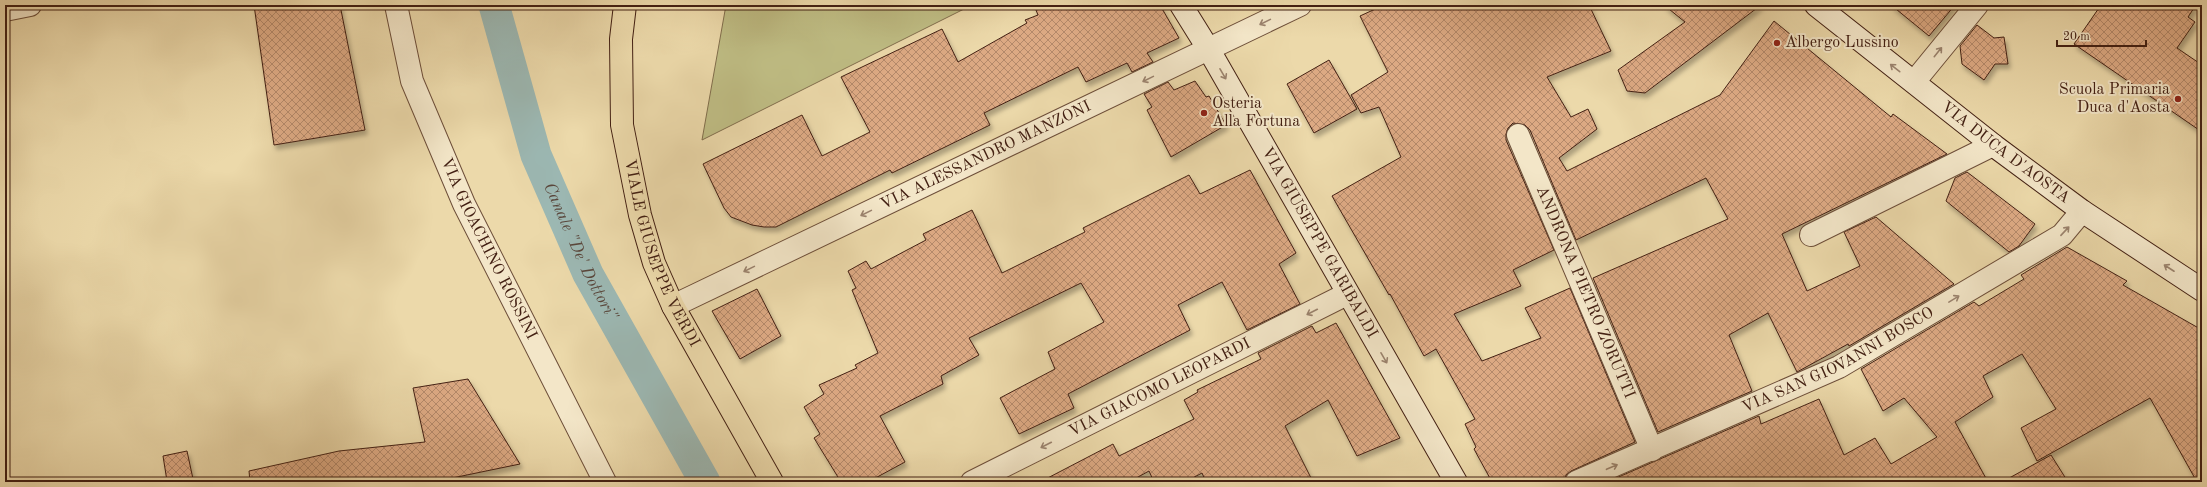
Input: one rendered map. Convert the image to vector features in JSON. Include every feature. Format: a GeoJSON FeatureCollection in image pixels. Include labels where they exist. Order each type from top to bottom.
{"type":"FeatureCollection","features":[{"type":"Feature","properties":{"kind":"main road","name":"VIALE GIUSEPPE VERDI"},"geometry":{"type":"LineString","coordinates":[[625,5],[621,39],[622,125],[640,215],[654,263],[672,306],[772,482]]}},
{"type":"Feature","properties":{"kind":"street"},"geometry":{"type":"LineString","coordinates":[[5,10],[30,5]]}},
{"type":"Feature","properties":{"kind":"street","name":"VIA GIOACHINO ROSSINI"},"geometry":{"type":"LineString","coordinates":[[396,5],[412,81],[464,204],[605,482]]}},
{"type":"Feature","properties":{"kind":"street","name":"VIA GIUSEPPE GARIBALDI"},"geometry":{"type":"LineString","coordinates":[[1181,5],[1209,50],[1347,294],[1456,482]]}},
{"type":"Feature","properties":{"kind":"street","name":"VIA ALESSANDRO MANZONI"},"geometry":{"type":"LineString","coordinates":[[672,306],[1209,50],[1300,5]]}},
{"type":"Feature","properties":{"kind":"street","name":"VIA DUCA D'AOSTA"},"geometry":{"type":"LineString","coordinates":[[1816,5],[1993,145],[2082,211],[2202,290]]}},
{"type":"Feature","properties":{"kind":"street"},"geometry":{"type":"LineString","coordinates":[[1914,82],[1977,5]]}},
{"type":"Feature","properties":{"kind":"street","name":"ANDRONA PIETRO ZORUTTI"},"geometry":{"type":"LineString","coordinates":[[1518,135],[1652,450]]}},
{"type":"Feature","properties":{"kind":"street"},"geometry":{"type":"LineString","coordinates":[[1811,234],[1993,145]]}},
{"type":"Feature","properties":{"kind":"street","name":"VIA SAN GIOVANNI BOSCO"},"geometry":{"type":"LineString","coordinates":[[1576,482],[1839,367],[2062,235],[2082,211]]}},
{"type":"Feature","properties":{"kind":"street","name":"VIA GIACOMO LEOPARDI"},"geometry":{"type":"LineString","coordinates":[[972,482],[1347,294]]}},
{"type":"Feature","properties":{"kind":"shaded area"},"geometry":{"type":"Polygon","coordinates":[[[726,5],[972,5],[702,140],[726,5]]]}},
{"type":"Feature","properties":{"kind":"building"},"geometry":{"type":"Polygon","coordinates":[[[254,5],[340,5],[365,130],[274,145],[254,5]]]}},
{"type":"Feature","properties":{"kind":"building"},"geometry":{"type":"Polygon","coordinates":[[[1034,5],[1160,5],[1179,38],[1147,53],[1153,62],[1132,72],[1127,63],[1086,82],[1078,67],[984,113],[990,125],[892,173],[890,170],[776,227],[752,225],[731,217],[724,208],[703,164],[802,115],[822,156],[870,132],[841,77],[942,29],[958,62],[1027,23],[1025,20],[1038,15],[1034,5]]]}},
{"type":"Feature","properties":{"kind":"building"},"geometry":{"type":"Polygon","coordinates":[[[1384,5],[1589,5],[1611,51],[1547,77],[1571,117],[1588,109],[1597,129],[1559,158],[1567,171],[1720,95],[1774,21],[1891,117],[1893,114],[1947,154],[1782,234],[1807,291],[1860,266],[1844,232],[1876,217],[1954,284],[1849,346],[1848,344],[1797,372],[1768,313],[1729,335],[1752,391],[1658,432],[1593,278],[1728,219],[1706,178],[1576,240],[1530,130],[1525,125],[1513,123],[1508,128],[1506,140],[1554,250],[1513,270],[1521,286],[1454,314],[1482,361],[1541,338],[1525,308],[1570,288],[1635,442],[1571,471],[1566,475],[1564,482],[1492,482],[1474,449],[1476,447],[1465,424],[1475,419],[1436,349],[1424,356],[1390,294],[1389,295],[1332,196],[1401,157],[1379,107],[1361,113],[1351,95],[1388,72],[1360,16],[1384,5]]]}},
{"type":"Feature","properties":{"kind":"building"},"geometry":{"type":"Polygon","coordinates":[[[1664,5],[1761,5],[1645,93],[1627,91],[1618,70],[1685,22],[1664,5]]]}},
{"type":"Feature","properties":{"kind":"building"},"geometry":{"type":"Polygon","coordinates":[[[1891,5],[1955,5],[1929,36],[1891,5]]]}},
{"type":"Feature","properties":{"kind":"building","name":"Scuola Primaria Duca d'Aosta"},"geometry":{"type":"Polygon","coordinates":[[[2101,5],[2196,5],[2188,17],[2195,22],[2177,48],[2202,65],[2202,132],[2074,44],[2101,5]]]}},
{"type":"Feature","properties":{"kind":"building"},"geometry":{"type":"Polygon","coordinates":[[[1977,25],[1994,38],[2004,37],[2008,64],[1995,64],[1984,80],[1962,64],[1960,46],[1977,25]]]}},
{"type":"Feature","properties":{"kind":"building"},"geometry":{"type":"Polygon","coordinates":[[[1329,60],[1357,109],[1314,133],[1287,84],[1329,60]]]}},
{"type":"Feature","properties":{"kind":"building"},"geometry":{"type":"Polygon","coordinates":[[[1195,81],[1206,97],[1209,96],[1226,125],[1171,157],[1147,110],[1152,107],[1144,94],[1168,82],[1174,90],[1195,81]]]}},
{"type":"Feature","properties":{"kind":"building"},"geometry":{"type":"Polygon","coordinates":[[[1250,170],[1296,253],[1279,264],[1300,304],[1247,330],[1222,282],[1178,305],[1190,330],[1068,394],[1074,408],[1019,434],[1000,398],[1055,369],[1048,352],[1104,322],[1081,283],[969,338],[979,355],[941,376],[943,384],[880,416],[905,462],[868,482],[841,482],[814,438],[820,434],[804,407],[824,394],[819,385],[857,368],[855,365],[878,353],[852,290],[856,288],[848,271],[866,261],[871,269],[926,240],[923,234],[972,210],[1002,273],[1085,232],[1083,228],[1189,175],[1200,194],[1250,170]]]}},
{"type":"Feature","properties":{"kind":"building"},"geometry":{"type":"Polygon","coordinates":[[[1967,172],[2035,224],[2019,246],[2009,252],[1946,201],[1955,178],[1967,172]]]}},
{"type":"Feature","properties":{"kind":"building"},"geometry":{"type":"Polygon","coordinates":[[[2067,247],[2127,281],[2123,285],[2202,330],[2202,482],[2197,482],[2150,398],[2037,461],[2021,428],[2056,409],[2022,354],[1983,376],[1993,397],[1955,422],[1988,482],[1607,482],[1759,416],[1761,424],[1819,399],[1844,455],[1875,438],[1891,464],[1937,437],[1904,398],[1883,411],[1861,369],[1974,302],[1979,306],[2024,279],[2021,275],[2067,247]]]}},
{"type":"Feature","properties":{"kind":"building"},"geometry":{"type":"Polygon","coordinates":[[[757,289],[781,336],[740,359],[712,311],[757,289]]]}},
{"type":"Feature","properties":{"kind":"building"},"geometry":{"type":"Polygon","coordinates":[[[1336,323],[1400,438],[1357,456],[1328,400],[1285,426],[1313,482],[1206,482],[1202,473],[1185,482],[1154,482],[1149,471],[1129,482],[1040,482],[1113,444],[1119,456],[1194,419],[1184,400],[1198,392],[1197,390],[1261,359],[1258,353],[1312,326],[1316,333],[1336,323]]]}},
{"type":"Feature","properties":{"kind":"building"},"geometry":{"type":"Polygon","coordinates":[[[468,379],[520,464],[433,482],[250,482],[249,471],[339,451],[425,442],[413,388],[468,379]]]}},
{"type":"Feature","properties":{"kind":"building"},"geometry":{"type":"Polygon","coordinates":[[[187,451],[193,479],[167,481],[163,456],[187,451]]]}},
{"type":"Feature","properties":{"kind":"building"},"geometry":{"type":"Polygon","coordinates":[[[2051,455],[2068,482],[2002,482],[2051,455]]]}},
{"type":"Feature","properties":{"kind":"waterway","name":"Canale \"De' Dottori\""},"geometry":{"type":"LineString","coordinates":[[494,5],[536,155],[588,274],[705,482]]}},
{"type":"Feature","properties":{"kind":"place","name":"Albergo Lussino"},"geometry":{"type":"Point","coordinates":[1777,43]}},
{"type":"Feature","properties":{"kind":"place","name":"Scuola Primaria Duca d'Aosta"},"geometry":{"type":"Point","coordinates":[2178,99]}},
{"type":"Feature","properties":{"kind":"place","name":"Osteria Alla Fortuna"},"geometry":{"type":"Point","coordinates":[1204,113]}}]}
